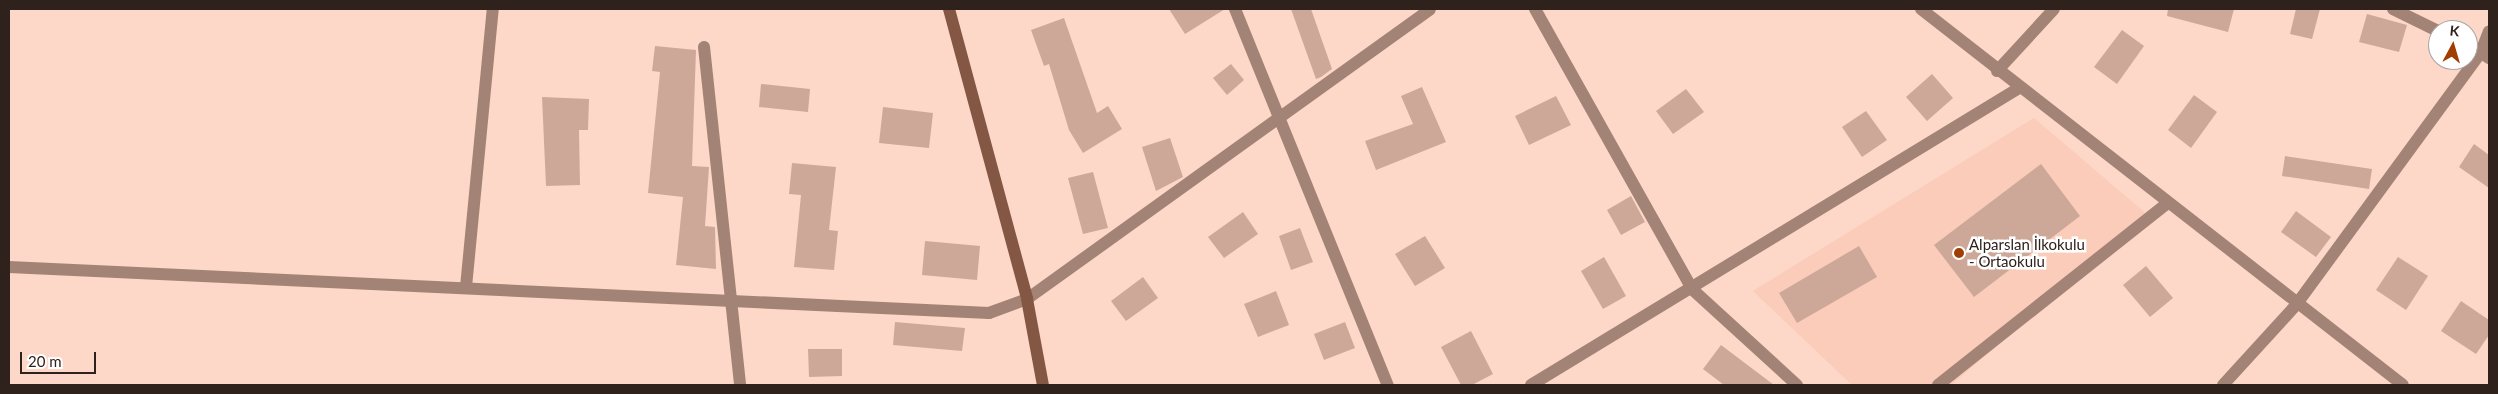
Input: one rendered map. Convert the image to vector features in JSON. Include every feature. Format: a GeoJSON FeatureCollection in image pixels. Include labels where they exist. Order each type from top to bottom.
{"type":"FeatureCollection","features":[{"type":"Feature","properties":{"kind":"street"},"geometry":{"type":"LineString","coordinates":[[466,287],[493,9]]}},
{"type":"Feature","properties":{"kind":"street"},"geometry":{"type":"LineString","coordinates":[[949,9],[1027,299],[1044,385]]}},
{"type":"Feature","properties":{"kind":"street"},"geometry":{"type":"LineString","coordinates":[[1235,9],[1388,385]]}},
{"type":"Feature","properties":{"kind":"street"},"geometry":{"type":"LineString","coordinates":[[9,267],[989,313],[1027,299],[1430,9]]}},
{"type":"Feature","properties":{"kind":"street"},"geometry":{"type":"LineString","coordinates":[[1535,9],[1693,290],[1797,385]]}},
{"type":"Feature","properties":{"kind":"street"},"geometry":{"type":"LineString","coordinates":[[1921,9],[2166,204],[2403,385]]}},
{"type":"Feature","properties":{"kind":"street"},"geometry":{"type":"LineString","coordinates":[[1997,71],[2054,9]]}},
{"type":"Feature","properties":{"kind":"street"},"geometry":{"type":"LineString","coordinates":[[2393,9],[2428,26]]}},
{"type":"Feature","properties":{"kind":"street"},"geometry":{"type":"LineString","coordinates":[[2223,385],[2296,304],[2485,55],[2489,30]]}},
{"type":"Feature","properties":{"kind":"street"},"geometry":{"type":"LineString","coordinates":[[704,47],[728,302],[740,385]]}},
{"type":"Feature","properties":{"kind":"street"},"geometry":{"type":"LineString","coordinates":[[1531,385],[1693,290],[2019,88]]}},
{"type":"Feature","properties":{"kind":"street"},"geometry":{"type":"LineString","coordinates":[[1938,385],[2166,204]]}},
{"type":"Feature","properties":{"kind":"shaded area","name":"Alparslan İlkokulu - Ortaokulu"},"geometry":{"type":"Polygon","coordinates":[[[2034,118],[2149,216],[1951,385],[1852,385],[1753,291],[2034,118]]]}},
{"type":"Feature","properties":{"kind":"building"},"geometry":{"type":"Polygon","coordinates":[[[1169,9],[1225,9],[1185,34],[1169,9]]]}},
{"type":"Feature","properties":{"kind":"building"},"geometry":{"type":"Polygon","coordinates":[[[1291,9],[1311,9],[1332,69],[1316,79],[1291,9]]]}},
{"type":"Feature","properties":{"kind":"building"},"geometry":{"type":"Polygon","coordinates":[[[2168,9],[2234,9],[2228,32],[2167,16],[2168,9]]]}},
{"type":"Feature","properties":{"kind":"building"},"geometry":{"type":"Polygon","coordinates":[[[2296,9],[2320,9],[2312,39],[2290,34],[2296,9]]]}},
{"type":"Feature","properties":{"kind":"building"},"geometry":{"type":"Polygon","coordinates":[[[2367,14],[2407,25],[2399,52],[2359,42],[2367,14]]]}},
{"type":"Feature","properties":{"kind":"building"},"geometry":{"type":"Polygon","coordinates":[[[1064,18],[1097,113],[1108,106],[1122,129],[1083,153],[1069,130],[1049,64],[1044,66],[1031,30],[1064,18]]]}},
{"type":"Feature","properties":{"kind":"building"},"geometry":{"type":"Polygon","coordinates":[[[2122,30],[2144,46],[2117,84],[2094,67],[2122,30]]]}},
{"type":"Feature","properties":{"kind":"building"},"geometry":{"type":"Polygon","coordinates":[[[655,46],[696,50],[692,166],[709,167],[705,226],[715,227],[716,269],[676,265],[683,197],[648,193],[660,72],[652,71],[655,46]]]}},
{"type":"Feature","properties":{"kind":"building"},"geometry":{"type":"Polygon","coordinates":[[[1231,64],[1244,80],[1227,95],[1213,78],[1231,64]]]}},
{"type":"Feature","properties":{"kind":"building"},"geometry":{"type":"Polygon","coordinates":[[[1932,74],[1953,98],[1927,121],[1906,97],[1932,74]]]}},
{"type":"Feature","properties":{"kind":"building"},"geometry":{"type":"Polygon","coordinates":[[[761,84],[810,89],[808,112],[759,107],[761,84]]]}},
{"type":"Feature","properties":{"kind":"building"},"geometry":{"type":"Polygon","coordinates":[[[1422,87],[1446,142],[1376,170],[1365,141],[1413,124],[1401,96],[1422,87]]]}},
{"type":"Feature","properties":{"kind":"building"},"geometry":{"type":"Polygon","coordinates":[[[1686,89],[1704,112],[1673,134],[1656,111],[1686,89]]]}},
{"type":"Feature","properties":{"kind":"building"},"geometry":{"type":"Polygon","coordinates":[[[2194,95],[2217,112],[2191,148],[2168,130],[2194,95]]]}},
{"type":"Feature","properties":{"kind":"building"},"geometry":{"type":"Polygon","coordinates":[[[1556,96],[1571,125],[1529,145],[1515,116],[1556,96]]]}},
{"type":"Feature","properties":{"kind":"building"},"geometry":{"type":"Polygon","coordinates":[[[542,97],[589,99],[588,130],[579,130],[580,185],[546,186],[542,97]]]}},
{"type":"Feature","properties":{"kind":"building"},"geometry":{"type":"Polygon","coordinates":[[[883,107],[933,113],[929,148],[879,143],[883,107]]]}},
{"type":"Feature","properties":{"kind":"building"},"geometry":{"type":"Polygon","coordinates":[[[1866,111],[1887,140],[1862,157],[1842,127],[1866,111]]]}},
{"type":"Feature","properties":{"kind":"building"},"geometry":{"type":"Polygon","coordinates":[[[1170,138],[1183,177],[1156,191],[1142,147],[1170,138]]]}},
{"type":"Feature","properties":{"kind":"building"},"geometry":{"type":"Polygon","coordinates":[[[2474,144],[2489,155],[2489,188],[2459,167],[2474,144]]]}},
{"type":"Feature","properties":{"kind":"building"},"geometry":{"type":"Polygon","coordinates":[[[2285,156],[2372,169],[2369,189],[2282,176],[2285,156]]]}},
{"type":"Feature","properties":{"kind":"building"},"geometry":{"type":"Polygon","coordinates":[[[792,163],[836,167],[829,230],[838,231],[834,270],[794,267],[801,195],[789,194],[792,163]]]}},
{"type":"Feature","properties":{"kind":"building"},"geometry":{"type":"Polygon","coordinates":[[[2041,164],[2080,216],[1974,297],[1934,245],[2041,164]]]}},
{"type":"Feature","properties":{"kind":"building"},"geometry":{"type":"Polygon","coordinates":[[[1093,172],[1108,228],[1083,234],[1068,178],[1093,172]]]}},
{"type":"Feature","properties":{"kind":"building"},"geometry":{"type":"Polygon","coordinates":[[[1631,196],[1645,222],[1621,235],[1607,210],[1631,196]]]}},
{"type":"Feature","properties":{"kind":"building"},"geometry":{"type":"Polygon","coordinates":[[[2296,211],[2331,237],[2316,257],[2281,232],[2296,211]]]}},
{"type":"Feature","properties":{"kind":"building"},"geometry":{"type":"Polygon","coordinates":[[[1243,212],[1258,234],[1224,258],[1208,237],[1243,212]]]}},
{"type":"Feature","properties":{"kind":"building"},"geometry":{"type":"Polygon","coordinates":[[[1300,228],[1313,262],[1291,270],[1279,236],[1300,228]]]}},
{"type":"Feature","properties":{"kind":"building"},"geometry":{"type":"Polygon","coordinates":[[[1425,236],[1445,268],[1415,286],[1395,254],[1425,236]]]}},
{"type":"Feature","properties":{"kind":"building"},"geometry":{"type":"Polygon","coordinates":[[[925,241],[980,246],[977,280],[922,275],[925,241]]]}},
{"type":"Feature","properties":{"kind":"building"},"geometry":{"type":"Polygon","coordinates":[[[1859,246],[1877,277],[1797,323],[1779,293],[1859,246]]]}},
{"type":"Feature","properties":{"kind":"building"},"geometry":{"type":"Polygon","coordinates":[[[1604,257],[1626,296],[1603,309],[1581,271],[1604,257]]]}},
{"type":"Feature","properties":{"kind":"building"},"geometry":{"type":"Polygon","coordinates":[[[2398,257],[2428,276],[2406,310],[2376,290],[2398,257]]]}},
{"type":"Feature","properties":{"kind":"building"},"geometry":{"type":"Polygon","coordinates":[[[2146,266],[2173,298],[2150,317],[2123,285],[2146,266]]]}},
{"type":"Feature","properties":{"kind":"building"},"geometry":{"type":"Polygon","coordinates":[[[1143,277],[1158,298],[1126,321],[1111,301],[1143,277]]]}},
{"type":"Feature","properties":{"kind":"building"},"geometry":{"type":"Polygon","coordinates":[[[1276,291],[1289,325],[1258,337],[1244,304],[1276,291]]]}},
{"type":"Feature","properties":{"kind":"building"},"geometry":{"type":"Polygon","coordinates":[[[2461,301],[2489,320],[2489,335],[2476,354],[2441,331],[2461,301]]]}},
{"type":"Feature","properties":{"kind":"building"},"geometry":{"type":"Polygon","coordinates":[[[895,322],[965,328],[962,351],[893,345],[895,322]]]}},
{"type":"Feature","properties":{"kind":"building"},"geometry":{"type":"Polygon","coordinates":[[[1345,322],[1355,348],[1324,360],[1314,334],[1345,322]]]}},
{"type":"Feature","properties":{"kind":"building"},"geometry":{"type":"Polygon","coordinates":[[[1471,331],[1493,374],[1472,385],[1461,385],[1441,347],[1471,331]]]}},
{"type":"Feature","properties":{"kind":"building"},"geometry":{"type":"Polygon","coordinates":[[[1721,345],[1774,385],[1724,385],[1703,369],[1721,345]]]}},
{"type":"Feature","properties":{"kind":"building"},"geometry":{"type":"Polygon","coordinates":[[[808,349],[842,349],[842,376],[809,377],[808,349]]]}},
{"type":"Feature","properties":{"kind":"place","name":"Alparslan İlkokulu - Ortaokulu"},"geometry":{"type":"Point","coordinates":[1959,253]}}]}
